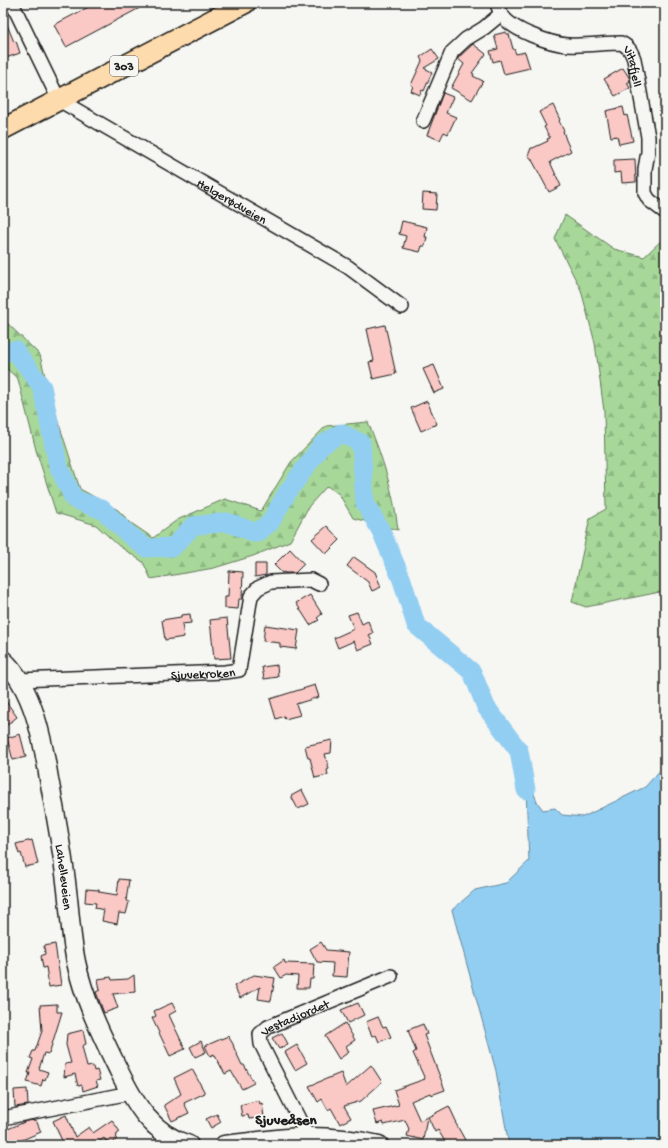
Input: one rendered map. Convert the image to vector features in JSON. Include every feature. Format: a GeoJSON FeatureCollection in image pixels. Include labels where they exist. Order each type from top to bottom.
{"type":"FeatureCollection","features":[{"type":"Feature","properties":{"kind":"main road","name":"303"},"geometry":{"type":"LineString","coordinates":[[3,129],[245,3]]}},
{"type":"Feature","properties":{"kind":"street"},"geometry":{"type":"LineString","coordinates":[[12,3],[59,100]]}},
{"type":"Feature","properties":{"kind":"street","name":"Vitafjell"},"geometry":{"type":"LineString","coordinates":[[423,120],[452,52],[466,39],[484,28],[499,8],[519,29],[544,40],[568,45],[622,43],[628,46],[634,59],[648,137],[648,152],[645,170],[645,193],[649,200],[665,212]]}},
{"type":"Feature","properties":{"kind":"street","name":"Helgerødveien"},"geometry":{"type":"LineString","coordinates":[[59,100],[348,267],[402,307]]}},
{"type":"Feature","properties":{"kind":"street","name":"Sjuvekroken"},"geometry":{"type":"LineString","coordinates":[[18,680],[225,672],[239,670],[251,596],[258,588],[271,582],[311,580],[319,584]]}},
{"type":"Feature","properties":{"kind":"street","name":"Lahelleveien"},"geometry":{"type":"LineString","coordinates":[[3,660],[8,664],[29,699],[36,719],[45,757],[61,846],[76,962],[82,986],[93,1016],[130,1093],[139,1108],[152,1123],[169,1137],[182,1144]]}},
{"type":"Feature","properties":{"kind":"street","name":"Vestadjordet"},"geometry":{"type":"LineString","coordinates":[[308,1137],[260,1044],[260,1034],[268,1027],[391,976]]}},
{"type":"Feature","properties":{"kind":"street"},"geometry":{"type":"LineString","coordinates":[[3,1118],[130,1093]]}},
{"type":"Feature","properties":{"kind":"street"},"geometry":{"type":"LineString","coordinates":[[224,1145],[308,1137],[354,1140],[379,1145]]}},
{"type":"Feature","properties":{"kind":"green space"},"geometry":{"type":"Polygon","coordinates":[[[565,215],[614,249],[644,257],[665,237],[665,591],[586,607],[572,602],[590,518],[606,509],[604,411],[595,343],[581,290],[555,239],[565,215]]]}},
{"type":"Feature","properties":{"kind":"green space"},"geometry":{"type":"Polygon","coordinates":[[[3,319],[40,355],[49,393],[80,489],[118,510],[131,523],[153,538],[177,520],[225,499],[261,511],[291,462],[326,426],[368,422],[387,475],[394,502],[398,530],[353,518],[339,494],[327,486],[309,506],[290,541],[253,556],[214,568],[151,579],[143,562],[119,546],[96,525],[56,513],[36,450],[18,379],[6,368],[3,370],[3,319]]]}},
{"type":"Feature","properties":{"kind":"water"},"geometry":{"type":"Polygon","coordinates":[[[664,766],[665,1145],[511,1145],[508,1140],[496,1071],[452,910],[475,890],[506,883],[529,861],[526,790],[532,788],[537,802],[543,810],[555,808],[562,815],[583,817],[645,787],[664,766]]]}},
{"type":"Feature","properties":{"kind":"building"},"geometry":{"type":"Polygon","coordinates":[[[96,3],[149,3],[66,47],[54,25],[96,3]]]}},
{"type":"Feature","properties":{"kind":"building"},"geometry":{"type":"Polygon","coordinates":[[[3,15],[14,42],[16,41],[20,53],[3,59],[3,15]]]}},
{"type":"Feature","properties":{"kind":"building"},"geometry":{"type":"Polygon","coordinates":[[[506,32],[506,34],[509,34],[516,54],[525,52],[530,68],[504,74],[500,60],[493,62],[490,51],[498,49],[494,35],[506,32]]]}},
{"type":"Feature","properties":{"kind":"building"},"geometry":{"type":"Polygon","coordinates":[[[473,44],[486,54],[472,73],[474,74],[473,76],[483,81],[472,100],[451,88],[464,64],[458,59],[459,57],[473,44]]]}},
{"type":"Feature","properties":{"kind":"building"},"geometry":{"type":"Polygon","coordinates":[[[432,49],[439,59],[424,68],[432,72],[424,91],[422,90],[420,95],[411,91],[413,86],[411,85],[422,61],[420,57],[432,49]]]}},
{"type":"Feature","properties":{"kind":"building"},"geometry":{"type":"Polygon","coordinates":[[[623,68],[630,79],[627,83],[630,88],[615,96],[604,79],[623,68]]]}},
{"type":"Feature","properties":{"kind":"building"},"geometry":{"type":"Polygon","coordinates":[[[443,93],[453,97],[446,113],[456,117],[448,134],[444,132],[440,140],[427,135],[443,93]]]}},
{"type":"Feature","properties":{"kind":"building"},"geometry":{"type":"Polygon","coordinates":[[[553,105],[571,151],[550,162],[561,186],[549,192],[531,158],[528,156],[531,148],[548,141],[547,139],[550,138],[544,127],[546,126],[539,112],[553,105]]]}},
{"type":"Feature","properties":{"kind":"building"},"geometry":{"type":"Polygon","coordinates":[[[623,107],[625,116],[627,115],[633,141],[619,144],[617,136],[611,137],[606,111],[623,107]]]}},
{"type":"Feature","properties":{"kind":"building"},"geometry":{"type":"Polygon","coordinates":[[[635,159],[636,182],[622,183],[621,172],[614,173],[614,160],[635,159]]]}},
{"type":"Feature","properties":{"kind":"building"},"geometry":{"type":"Polygon","coordinates":[[[423,193],[437,194],[436,210],[422,209],[423,193]]]}},
{"type":"Feature","properties":{"kind":"building"},"geometry":{"type":"Polygon","coordinates":[[[402,221],[427,227],[425,246],[422,246],[420,252],[403,248],[406,236],[399,234],[402,221]]]}},
{"type":"Feature","properties":{"kind":"building"},"geometry":{"type":"Polygon","coordinates":[[[385,325],[396,374],[373,379],[369,362],[374,361],[367,329],[385,325]]]}},
{"type":"Feature","properties":{"kind":"building"},"geometry":{"type":"Polygon","coordinates":[[[434,365],[444,389],[434,393],[423,369],[434,365]]]}},
{"type":"Feature","properties":{"kind":"building"},"geometry":{"type":"Polygon","coordinates":[[[427,401],[437,424],[421,431],[411,408],[427,401]]]}},
{"type":"Feature","properties":{"kind":"building"},"geometry":{"type":"Polygon","coordinates":[[[327,526],[340,540],[326,554],[312,539],[327,526]]]}},
{"type":"Feature","properties":{"kind":"building"},"geometry":{"type":"Polygon","coordinates":[[[290,549],[304,564],[295,573],[282,573],[274,565],[290,549]]]}},
{"type":"Feature","properties":{"kind":"building"},"geometry":{"type":"Polygon","coordinates":[[[354,557],[375,572],[381,587],[372,591],[368,582],[347,566],[354,557]]]}},
{"type":"Feature","properties":{"kind":"building"},"geometry":{"type":"Polygon","coordinates":[[[255,564],[266,564],[266,575],[255,577],[255,564]]]}},
{"type":"Feature","properties":{"kind":"building"},"geometry":{"type":"Polygon","coordinates":[[[229,571],[243,572],[242,599],[239,599],[238,609],[225,608],[225,597],[228,597],[229,571]]]}},
{"type":"Feature","properties":{"kind":"building"},"geometry":{"type":"Polygon","coordinates":[[[310,595],[322,614],[317,618],[319,620],[310,625],[296,603],[310,595]]]}},
{"type":"Feature","properties":{"kind":"building"},"geometry":{"type":"Polygon","coordinates":[[[357,612],[362,624],[368,621],[373,633],[369,635],[373,644],[358,650],[354,641],[338,648],[334,638],[354,629],[348,615],[357,612]]]}},
{"type":"Feature","properties":{"kind":"building"},"geometry":{"type":"Polygon","coordinates":[[[190,614],[191,623],[182,624],[184,637],[165,640],[162,620],[190,614]]]}},
{"type":"Feature","properties":{"kind":"building"},"geometry":{"type":"Polygon","coordinates":[[[227,618],[231,658],[214,659],[210,620],[227,618]]]}},
{"type":"Feature","properties":{"kind":"building"},"geometry":{"type":"Polygon","coordinates":[[[265,625],[299,630],[296,649],[280,647],[280,643],[263,641],[265,625]]]}},
{"type":"Feature","properties":{"kind":"building"},"geometry":{"type":"Polygon","coordinates":[[[277,665],[278,677],[264,679],[262,667],[277,665]]]}},
{"type":"Feature","properties":{"kind":"building"},"geometry":{"type":"Polygon","coordinates":[[[315,685],[319,697],[296,704],[300,715],[285,719],[284,716],[276,719],[270,699],[315,685]]]}},
{"type":"Feature","properties":{"kind":"building"},"geometry":{"type":"Polygon","coordinates":[[[3,697],[17,717],[7,725],[3,720],[3,697]]]}},
{"type":"Feature","properties":{"kind":"building"},"geometry":{"type":"Polygon","coordinates":[[[20,734],[26,757],[13,760],[7,738],[20,734]]]}},
{"type":"Feature","properties":{"kind":"building"},"geometry":{"type":"Polygon","coordinates":[[[332,740],[331,753],[325,754],[329,769],[327,770],[328,775],[315,778],[305,746],[332,740]]]}},
{"type":"Feature","properties":{"kind":"building"},"geometry":{"type":"Polygon","coordinates":[[[302,790],[309,804],[298,809],[291,796],[302,790]]]}},
{"type":"Feature","properties":{"kind":"building"},"geometry":{"type":"Polygon","coordinates":[[[32,840],[38,864],[25,867],[21,853],[19,854],[16,844],[32,840]]]}},
{"type":"Feature","properties":{"kind":"building"},"geometry":{"type":"Polygon","coordinates":[[[119,879],[129,880],[126,901],[129,902],[126,914],[119,913],[117,924],[102,921],[104,910],[95,908],[96,903],[85,902],[86,889],[99,890],[99,892],[117,895],[119,879]]]}},
{"type":"Feature","properties":{"kind":"building"},"geometry":{"type":"Polygon","coordinates":[[[321,942],[326,950],[349,952],[347,977],[332,976],[333,963],[317,962],[310,949],[321,942]]]}},
{"type":"Feature","properties":{"kind":"building"},"geometry":{"type":"Polygon","coordinates":[[[55,944],[61,985],[49,987],[46,967],[43,968],[41,956],[45,954],[44,946],[55,944]]]}},
{"type":"Feature","properties":{"kind":"building"},"geometry":{"type":"Polygon","coordinates":[[[284,960],[285,963],[314,964],[313,979],[310,979],[309,988],[297,988],[298,976],[286,975],[281,978],[274,967],[284,960]]]}},
{"type":"Feature","properties":{"kind":"building"},"geometry":{"type":"Polygon","coordinates":[[[134,975],[135,992],[113,994],[118,1008],[104,1013],[96,992],[100,990],[98,979],[111,977],[112,980],[128,979],[134,975]]]}},
{"type":"Feature","properties":{"kind":"building"},"geometry":{"type":"Polygon","coordinates":[[[254,975],[275,978],[271,1001],[258,999],[260,987],[240,998],[234,986],[254,975]]]}},
{"type":"Feature","properties":{"kind":"building"},"geometry":{"type":"Polygon","coordinates":[[[172,1003],[176,1011],[169,1015],[185,1049],[170,1056],[152,1018],[156,1016],[154,1011],[172,1003]]]}},
{"type":"Feature","properties":{"kind":"building"},"geometry":{"type":"Polygon","coordinates":[[[358,1003],[364,1015],[348,1023],[341,1010],[358,1003]]]}},
{"type":"Feature","properties":{"kind":"building"},"geometry":{"type":"Polygon","coordinates":[[[57,1004],[57,1012],[62,1012],[49,1054],[44,1053],[39,1069],[48,1072],[45,1080],[43,1079],[41,1086],[27,1082],[30,1073],[28,1073],[33,1059],[30,1058],[33,1051],[35,1051],[42,1031],[40,1005],[57,1004]]]}},
{"type":"Feature","properties":{"kind":"building"},"geometry":{"type":"Polygon","coordinates":[[[378,1017],[383,1027],[386,1026],[391,1037],[379,1042],[376,1035],[372,1036],[366,1022],[378,1017]]]}},
{"type":"Feature","properties":{"kind":"building"},"geometry":{"type":"Polygon","coordinates":[[[345,1023],[355,1040],[346,1046],[349,1052],[339,1059],[325,1036],[345,1023]]]}},
{"type":"Feature","properties":{"kind":"building"},"geometry":{"type":"Polygon","coordinates":[[[423,1024],[427,1034],[424,1035],[445,1090],[431,1095],[430,1093],[411,1101],[420,1121],[427,1117],[423,1140],[407,1136],[409,1129],[405,1120],[384,1125],[383,1122],[377,1124],[373,1111],[399,1105],[394,1090],[425,1079],[413,1053],[416,1051],[408,1030],[423,1024]]]}},
{"type":"Feature","properties":{"kind":"building"},"geometry":{"type":"Polygon","coordinates":[[[83,1030],[86,1044],[82,1046],[87,1067],[93,1066],[94,1071],[97,1070],[100,1080],[96,1081],[98,1086],[83,1091],[82,1085],[78,1086],[75,1074],[64,1077],[65,1064],[71,1063],[66,1045],[67,1034],[83,1030]]]}},
{"type":"Feature","properties":{"kind":"building"},"geometry":{"type":"Polygon","coordinates":[[[282,1033],[288,1044],[279,1049],[272,1038],[282,1033]]]}},
{"type":"Feature","properties":{"kind":"building"},"geometry":{"type":"Polygon","coordinates":[[[228,1036],[242,1065],[244,1065],[254,1083],[242,1089],[231,1071],[225,1074],[214,1054],[210,1056],[205,1046],[228,1036]]]}},
{"type":"Feature","properties":{"kind":"building"},"geometry":{"type":"Polygon","coordinates":[[[201,1041],[206,1052],[195,1057],[190,1047],[201,1041]]]}},
{"type":"Feature","properties":{"kind":"building"},"geometry":{"type":"Polygon","coordinates":[[[297,1045],[307,1063],[295,1070],[285,1052],[297,1045]]]}},
{"type":"Feature","properties":{"kind":"building"},"geometry":{"type":"Polygon","coordinates":[[[371,1065],[382,1082],[361,1101],[344,1106],[351,1118],[340,1124],[331,1108],[328,1110],[322,1099],[318,1102],[309,1086],[341,1073],[346,1087],[371,1065]]]}},
{"type":"Feature","properties":{"kind":"building"},"geometry":{"type":"Polygon","coordinates":[[[192,1069],[205,1093],[184,1103],[189,1113],[172,1121],[164,1105],[181,1094],[174,1078],[192,1069]]]}},
{"type":"Feature","properties":{"kind":"building"},"geometry":{"type":"Polygon","coordinates":[[[27,1089],[28,1105],[15,1107],[14,1090],[27,1089]]]}},
{"type":"Feature","properties":{"kind":"building"},"geometry":{"type":"Polygon","coordinates":[[[259,1100],[260,1104],[262,1103],[264,1117],[249,1119],[248,1115],[242,1116],[240,1105],[259,1100]]]}},
{"type":"Feature","properties":{"kind":"building"},"geometry":{"type":"Polygon","coordinates":[[[449,1106],[456,1121],[455,1122],[465,1140],[457,1145],[447,1145],[438,1130],[435,1132],[428,1117],[449,1106]]]}},
{"type":"Feature","properties":{"kind":"building"},"geometry":{"type":"Polygon","coordinates":[[[217,1114],[221,1122],[211,1128],[206,1119],[217,1114]]]}},
{"type":"Feature","properties":{"kind":"building"},"geometry":{"type":"Polygon","coordinates":[[[66,1115],[75,1137],[89,1127],[93,1133],[112,1120],[120,1132],[117,1134],[116,1140],[113,1143],[106,1141],[104,1138],[94,1145],[64,1145],[53,1121],[66,1115]]]}},
{"type":"Feature","properties":{"kind":"building"},"geometry":{"type":"Polygon","coordinates":[[[36,1120],[41,1132],[10,1145],[3,1145],[3,1131],[27,1121],[36,1120]]]}},
{"type":"Feature","properties":{"kind":"waterway"},"geometry":{"type":"LineString","coordinates":[[3,353],[15,350],[42,387],[58,465],[74,499],[103,510],[127,533],[146,548],[173,547],[193,526],[227,522],[256,533],[270,523],[287,493],[321,446],[341,433],[361,443],[365,503],[381,531],[402,580],[416,625],[472,672],[486,707],[519,751],[526,790]]}},
{"type":"Feature","properties":{"kind":"district","name":"Sjuveåsen"},"geometry":{"type":"Point","coordinates":[286,1119]}}]}
